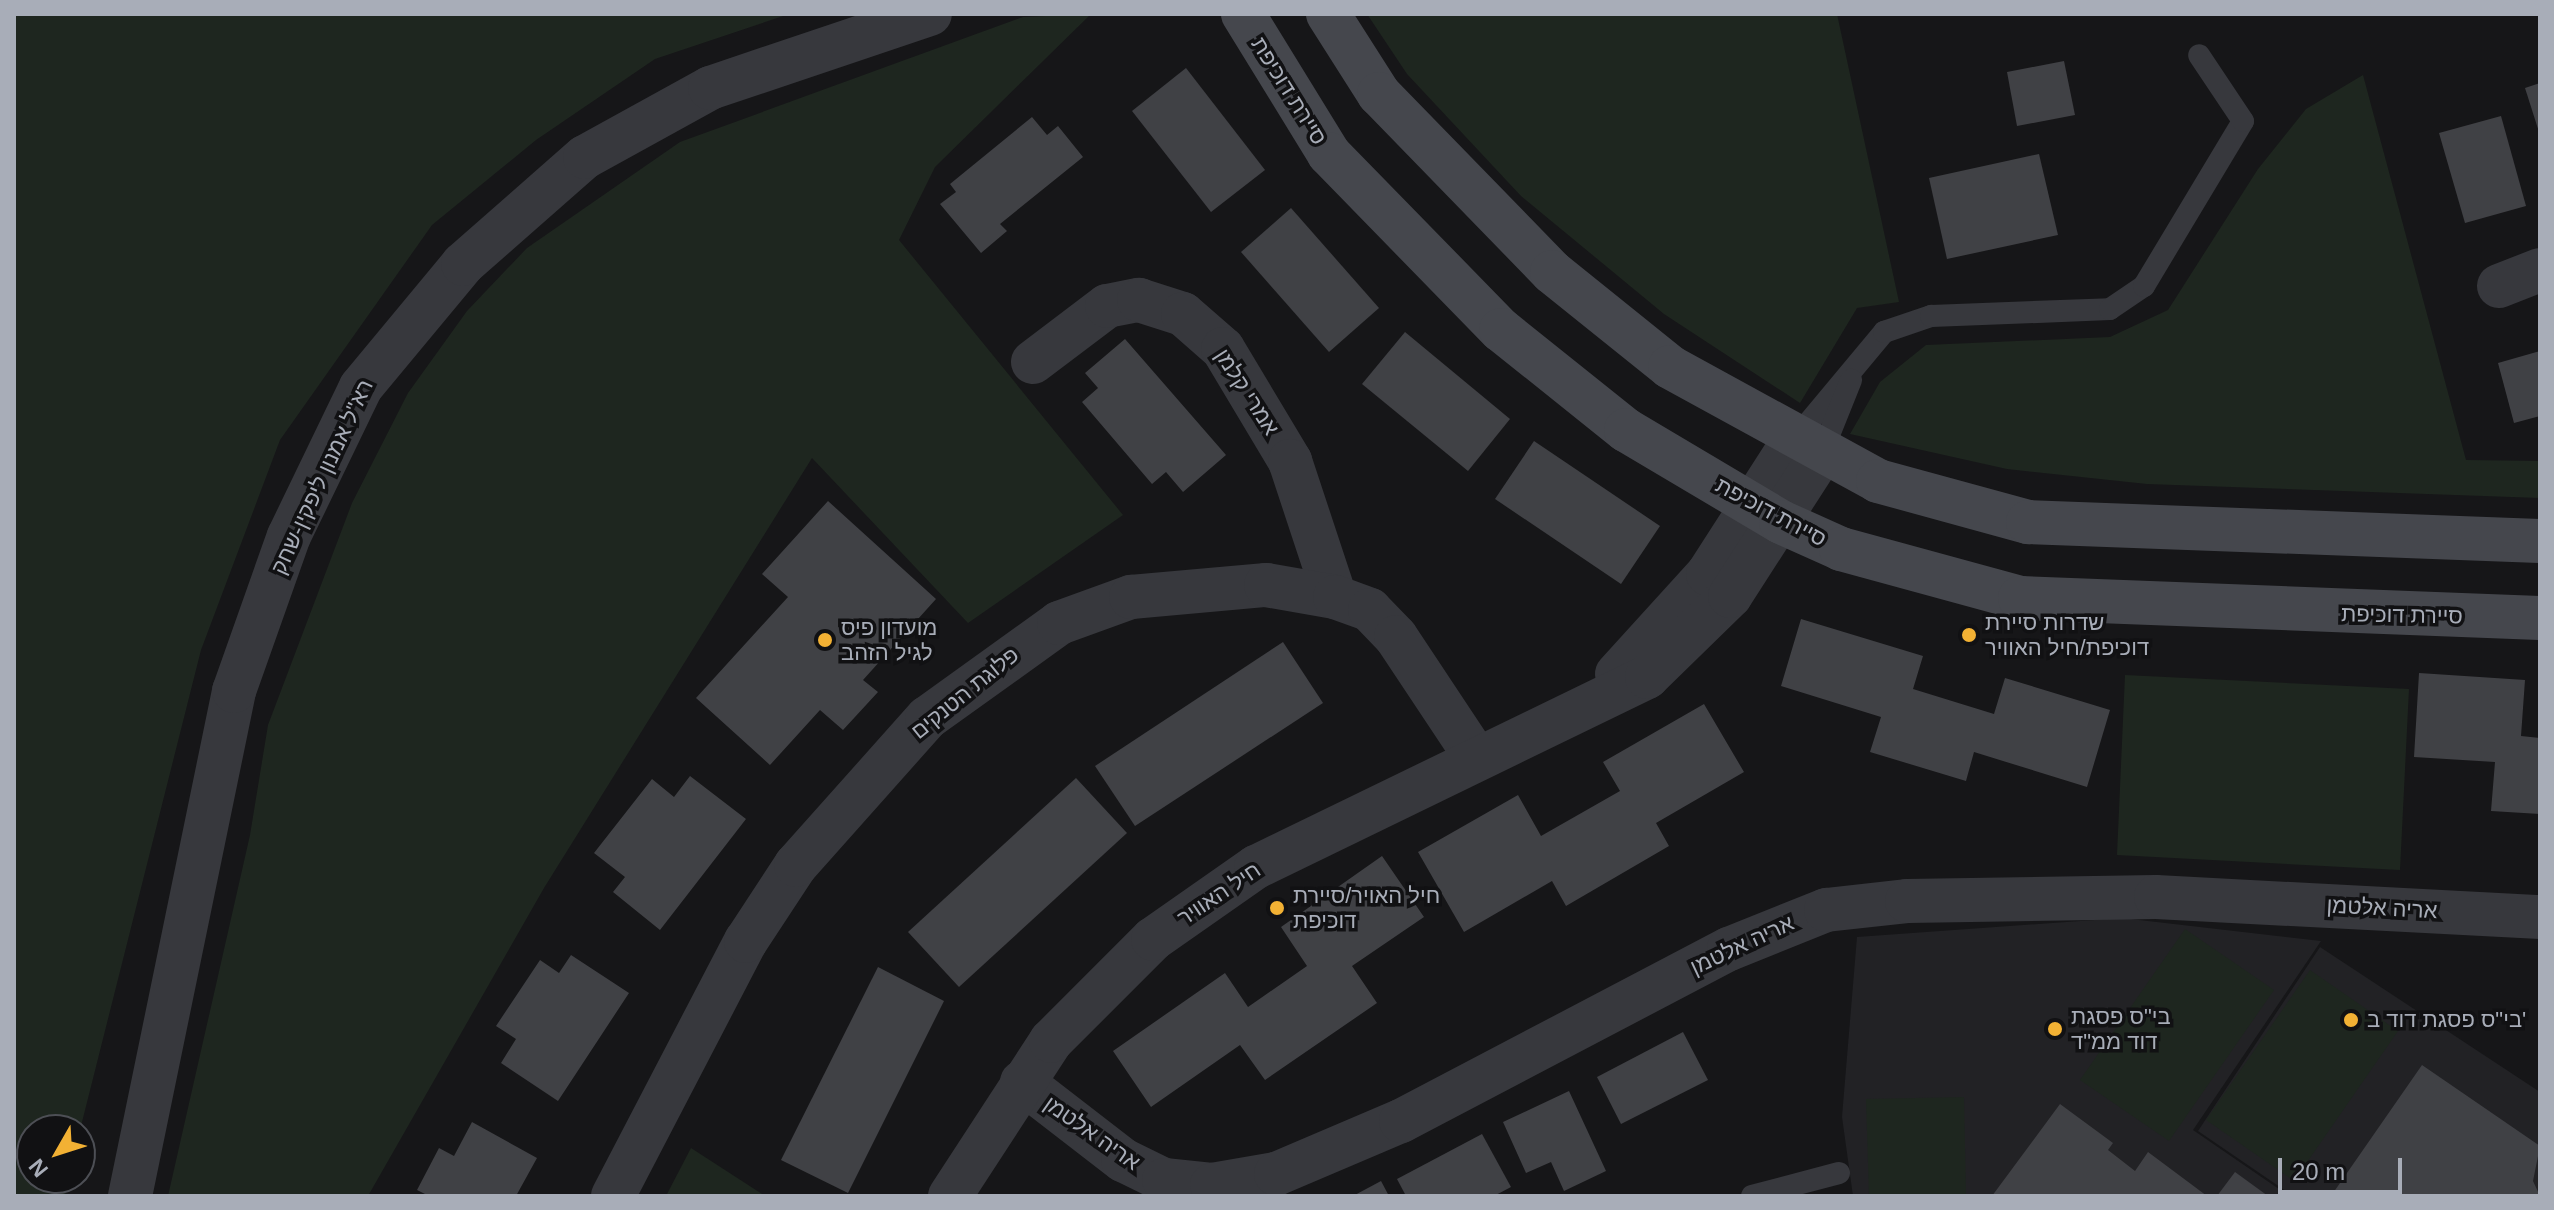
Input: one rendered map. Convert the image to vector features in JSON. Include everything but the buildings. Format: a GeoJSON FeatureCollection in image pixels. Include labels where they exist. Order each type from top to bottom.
{"type":"FeatureCollection","features":[{"type":"Feature","properties":{"kind":"main road","name":"סיירת דוכיפת"},"geometry":{"type":"LineString","coordinates":[[1243,14],[1329,154],[1501,330],[1626,430],[1766,514],[1841,549],[2020,598],[2540,618]]}},
{"type":"Feature","properties":{"kind":"main road"},"geometry":{"type":"LineString","coordinates":[[1328,14],[1379,94],[1552,272],[1670,367],[1807,448],[1878,481],[2028,522],[2540,541]]}},
{"type":"Feature","properties":{"kind":"street","name":"רא\"ל אמנון ליפקין-שחק"},"geometry":{"type":"LineString","coordinates":[[130,1196],[234,691],[289,536],[361,387],[463,264],[585,157],[710,88],[930,14]]}},
{"type":"Feature","properties":{"kind":"street"},"geometry":{"type":"LineString","coordinates":[[2499,286],[2540,270]]}},
{"type":"Feature","properties":{"kind":"street","name":"אמרי קלמן"},"geometry":{"type":"LineString","coordinates":[[1033,362],[1107,306],[1139,300],[1183,314],[1223,349],[1290,461],[1335,597]]}},
{"type":"Feature","properties":{"kind":"street","name":"חיל האוויר"},"geometry":{"type":"LineString","coordinates":[[950,1196],[1022,1082],[1094,990],[1153,939],[1256,867],[1584,706],[1766,514],[1807,448]]}},
{"type":"Feature","properties":{"kind":"street","name":"פלוגת הטנקים"},"geometry":{"type":"LineString","coordinates":[[613,1196],[779,890],[855,793],[927,718],[1059,623],[1131,597],[1266,585],[1335,597],[1370,610],[1396,637],[1477,759]]}},
{"type":"Feature","properties":{"kind":"street","name":"אריה אלטמן"},"geometry":{"type":"LineString","coordinates":[[1022,1082],[1162,1188],[1212,1185],[1276,1174],[1401,1121],[1729,949],[1826,910],[1907,901],[2156,897],[2540,917]]}},
{"type":"Feature","properties":{"kind":"lane"},"geometry":{"type":"LineString","coordinates":[[1807,448],[1859,360],[1884,332],[1931,316],[2110,309],[2144,286],[2243,121],[2199,55]]}},
{"type":"Feature","properties":{"kind":"lane"},"geometry":{"type":"LineString","coordinates":[[1807,448],[1859,360]]}},
{"type":"Feature","properties":{"kind":"lane"},"geometry":{"type":"LineString","coordinates":[[1752,1196],[1839,1173]]}},
{"type":"Feature","properties":{"kind":"shaded area"},"geometry":{"type":"Polygon","coordinates":[[[14,14],[789,14],[655,59],[536,140],[432,225],[280,440],[201,650],[84,1114],[16,1114],[16,1194],[65,1196],[14,1196],[14,14]]]}},
{"type":"Feature","properties":{"kind":"shaded area"},"geometry":{"type":"Polygon","coordinates":[[[1091,14],[935,167],[899,240],[1123,515],[968,623],[812,458],[544,888],[368,1196],[168,1196],[250,835],[268,725],[352,503],[408,393],[467,311],[527,248],[680,142],[1023,17],[1091,14]]]}},
{"type":"Feature","properties":{"kind":"shaded area"},"geometry":{"type":"Polygon","coordinates":[[[1367,14],[1837,14],[1899,302],[1857,308],[1800,403],[1664,314],[1521,196],[1407,74],[1367,14]]]}},
{"type":"Feature","properties":{"kind":"shaded area"},"geometry":{"type":"Polygon","coordinates":[[[2363,75],[2466,460],[2540,461],[2540,498],[2147,484],[2007,469],[1850,434],[1880,382],[1926,345],[2110,337],[2168,310],[2258,169],[2306,109],[2363,75]]]}},
{"type":"Feature","properties":{"kind":"shaded area"},"geometry":{"type":"Polygon","coordinates":[[[2125,675],[2409,689],[2400,870],[2117,855],[2125,675]]]}},
{"type":"Feature","properties":{"kind":"shaded area","name":"בי\"ס פסגת דוד ממ\"ד"},"geometry":{"type":"Polygon","coordinates":[[[2122,918],[2321,941],[2193,1130],[2289,1196],[1853,1196],[1842,1117],[1857,937],[2122,918]]]}},
{"type":"Feature","properties":{"kind":"shaded area"},"geometry":{"type":"Polygon","coordinates":[[[2185,929],[2274,990],[2169,1141],[2080,1080],[2185,929]]]}},
{"type":"Feature","properties":{"kind":"shaded area","name":"בי\"ס פסגת דוד ב'"},"geometry":{"type":"Polygon","coordinates":[[[2320,947],[2540,1092],[2540,1196],[2293,1196],[2198,1131],[2320,947]]]}},
{"type":"Feature","properties":{"kind":"shaded area"},"geometry":{"type":"Polygon","coordinates":[[[2310,970],[2398,1031],[2294,1181],[2206,1120],[2310,970]]]}},
{"type":"Feature","properties":{"kind":"shaded area"},"geometry":{"type":"Polygon","coordinates":[[[1964,1097],[1966,1196],[1869,1196],[1866,1099],[1964,1097]]]}},
{"type":"Feature","properties":{"kind":"shaded area"},"geometry":{"type":"Polygon","coordinates":[[[691,1148],[765,1196],[666,1196],[691,1148]]]}},
{"type":"Feature","properties":{"kind":"place","name":"שדרות סיירת דוכיפת/חיל האוויר"},"geometry":{"type":"Point","coordinates":[1969,635]}},
{"type":"Feature","properties":{"kind":"place","name":"מועדון פיס לגיל הזהב"},"geometry":{"type":"Point","coordinates":[825,640]}},
{"type":"Feature","properties":{"kind":"place","name":"חיל האויר/סיירת דוכיפת"},"geometry":{"type":"Point","coordinates":[1277,908]}},
{"type":"Feature","properties":{"kind":"place","name":"בי\"ס פסגת דוד ב'"},"geometry":{"type":"Point","coordinates":[2351,1020]}},
{"type":"Feature","properties":{"kind":"place","name":"בי\"ס פסגת דוד ממ\"ד"},"geometry":{"type":"Point","coordinates":[2055,1029]}}]}
